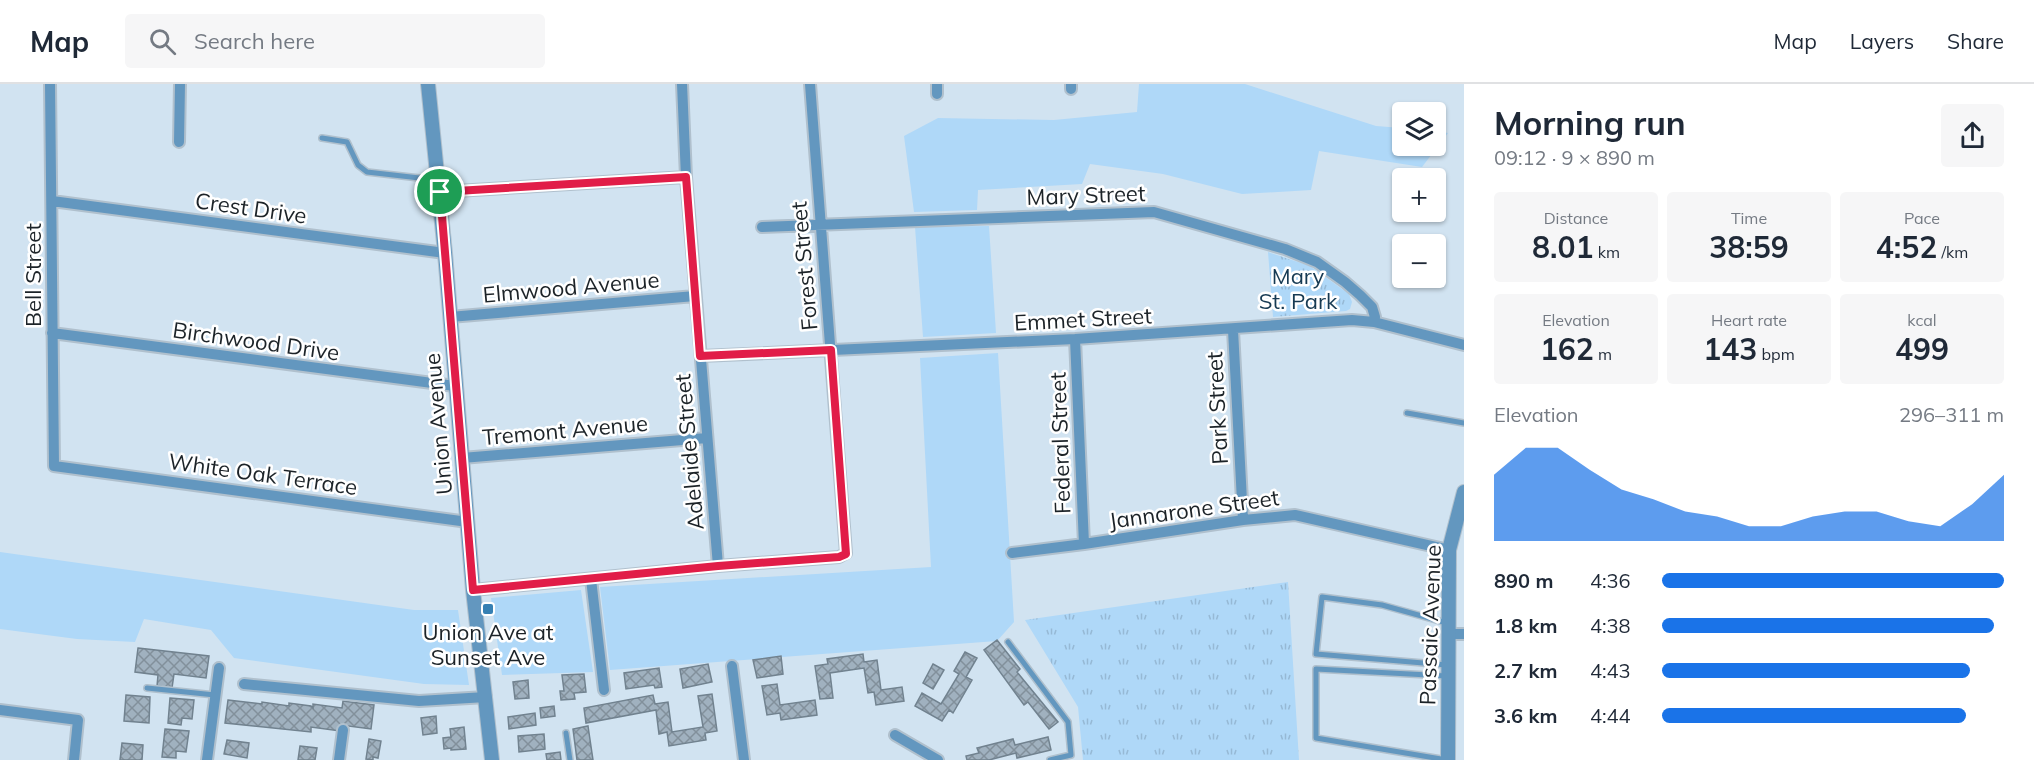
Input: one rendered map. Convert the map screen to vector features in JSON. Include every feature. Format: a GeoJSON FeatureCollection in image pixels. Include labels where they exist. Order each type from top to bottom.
{"type":"FeatureCollection","features":[{"type":"Feature","properties":{"kind":"street","name":"Bell Street"},"geometry":{"type":"LineString","coordinates":[[50,84],[54,466]]}},
{"type":"Feature","properties":{"kind":"street"},"geometry":{"type":"LineString","coordinates":[[180,84],[180,142]]}},
{"type":"Feature","properties":{"kind":"street","name":"Union Avenue"},"geometry":{"type":"LineString","coordinates":[[428,84],[445,253],[473,590],[492,760]]}},
{"type":"Feature","properties":{"kind":"street","name":"Adelaide Street"},"geometry":{"type":"LineString","coordinates":[[682,84],[686,177],[718,566]]}},
{"type":"Feature","properties":{"kind":"street","name":"Forest Street"},"geometry":{"type":"LineString","coordinates":[[718,566],[839,557],[846,554],[810,84]]}},
{"type":"Feature","properties":{"kind":"street"},"geometry":{"type":"LineString","coordinates":[[439,186],[686,177]]}},
{"type":"Feature","properties":{"kind":"street","name":"Crest Drive"},"geometry":{"type":"LineString","coordinates":[[52,201],[445,253]]}},
{"type":"Feature","properties":{"kind":"street","name":"Mary Street"},"geometry":{"type":"LineString","coordinates":[[762,227],[1154,212],[1285,249],[1317,262],[1366,301],[1374,312],[1374,322]]}},
{"type":"Feature","properties":{"kind":"street","name":"Elmwood Avenue"},"geometry":{"type":"LineString","coordinates":[[450,317],[695,296]]}},
{"type":"Feature","properties":{"kind":"street","name":"Emmet Street"},"geometry":{"type":"LineString","coordinates":[[700,356],[1075,339],[1339,321],[1374,322],[1464,345]]}},
{"type":"Feature","properties":{"kind":"street","name":"Park Street"},"geometry":{"type":"LineString","coordinates":[[1233,330],[1243,520]]}},
{"type":"Feature","properties":{"kind":"street","name":"Birchwood Drive"},"geometry":{"type":"LineString","coordinates":[[52,333],[455,386]]}},
{"type":"Feature","properties":{"kind":"street","name":"Federal Street"},"geometry":{"type":"LineString","coordinates":[[1075,339],[1084,544]]}},
{"type":"Feature","properties":{"kind":"street","name":"Tremont Avenue"},"geometry":{"type":"LineString","coordinates":[[462,458],[707,438]]}},
{"type":"Feature","properties":{"kind":"street","name":"White Oak Terrace"},"geometry":{"type":"LineString","coordinates":[[54,466],[468,522]]}},
{"type":"Feature","properties":{"kind":"street","name":"Passaic Avenue"},"geometry":{"type":"LineString","coordinates":[[1448,760],[1449,550],[1464,492]]}},
{"type":"Feature","properties":{"kind":"street","name":"Jannarone Street"},"geometry":{"type":"LineString","coordinates":[[1012,553],[1294,514],[1449,550]]}},
{"type":"Feature","properties":{"kind":"street"},"geometry":{"type":"LineString","coordinates":[[473,590],[718,566]]}},
{"type":"Feature","properties":{"kind":"street"},"geometry":{"type":"LineString","coordinates":[[591,579],[604,690]]}},
{"type":"Feature","properties":{"kind":"street"},"geometry":{"type":"LineString","coordinates":[[1449,628],[1464,634]]}},
{"type":"Feature","properties":{"kind":"street"},"geometry":{"type":"LineString","coordinates":[[732,666],[744,760]]}},
{"type":"Feature","properties":{"kind":"street"},"geometry":{"type":"LineString","coordinates":[[207,760],[219,668]]}},
{"type":"Feature","properties":{"kind":"street"},"geometry":{"type":"LineString","coordinates":[[244,684],[419,701],[486,698]]}},
{"type":"Feature","properties":{"kind":"street"},"geometry":{"type":"LineString","coordinates":[[0,710],[78,720],[74,760]]}},
{"type":"Feature","properties":{"kind":"street"},"geometry":{"type":"LineString","coordinates":[[339,760],[343,730]]}},
{"type":"Feature","properties":{"kind":"street"},"geometry":{"type":"LineString","coordinates":[[895,735],[938,760]]}},
{"type":"Feature","properties":{"kind":"lane"},"geometry":{"type":"LineString","coordinates":[[322,138],[347,142],[362,170],[439,186]]}},
{"type":"Feature","properties":{"kind":"lane"},"geometry":{"type":"LineString","coordinates":[[1407,413],[1464,423]]}},
{"type":"Feature","properties":{"kind":"lane"},"geometry":{"type":"LineString","coordinates":[[1448,671],[1316,654],[1322,597],[1382,605],[1449,628]]}},
{"type":"Feature","properties":{"kind":"lane"},"geometry":{"type":"LineString","coordinates":[[1008,642],[1068,722],[1071,755],[1050,760]]}},
{"type":"Feature","properties":{"kind":"lane"},"geometry":{"type":"LineString","coordinates":[[1448,671],[1316,669],[1316,738],[1448,760]]}},
{"type":"Feature","properties":{"kind":"lane"},"geometry":{"type":"LineString","coordinates":[[147,688],[215,695]]}},
{"type":"Feature","properties":{"kind":"lane"},"geometry":{"type":"LineString","coordinates":[[566,733],[570,760]]}},
{"type":"Feature","properties":{"kind":"green space"},"geometry":{"type":"Polygon","coordinates":[[[1139,84],[1245,84],[1376,126],[1392,127],[1392,156],[1430,156],[1422,167],[1319,151],[1311,190],[1242,194],[1163,174],[1090,164],[1082,184],[978,190],[977,210],[914,212],[904,136],[938,118],[1054,120],[1137,112],[1139,84]]]}},
{"type":"Feature","properties":{"kind":"green space"},"geometry":{"type":"Polygon","coordinates":[[[989,226],[996,333],[923,337],[915,227],[989,226]]]}},
{"type":"Feature","properties":{"kind":"green space","name":"Mary St. Park"},"geometry":{"type":"Polygon","coordinates":[[[1268,252],[1310,266],[1349,294],[1352,302],[1350,309],[1273,317],[1268,252]]]}},
{"type":"Feature","properties":{"kind":"green space"},"geometry":{"type":"Polygon","coordinates":[[[998,353],[1014,622],[997,641],[610,670],[600,587],[931,567],[920,358],[998,353]]]}},
{"type":"Feature","properties":{"kind":"green space"},"geometry":{"type":"Polygon","coordinates":[[[0,552],[414,610],[458,610],[469,685],[424,684],[234,658],[211,630],[144,619],[135,642],[77,639],[0,629],[0,552]]]}},
{"type":"Feature","properties":{"kind":"green space"},"geometry":{"type":"Polygon","coordinates":[[[1288,582],[1299,760],[1083,760],[1078,707],[1025,620],[1288,582]]]}},
{"type":"Feature","properties":{"kind":"green space"},"geometry":{"type":"Polygon","coordinates":[[[581,590],[593,672],[502,675],[491,598],[581,590]]]}},
{"type":"Feature","properties":{"kind":"building"},"geometry":{"type":"Polygon","coordinates":[[[997,640],[1020,669],[1017,672],[1058,722],[1049,729],[1028,702],[1024,705],[984,650],[997,640]]]}},
{"type":"Feature","properties":{"kind":"building"},"geometry":{"type":"Polygon","coordinates":[[[138,648],[209,656],[206,678],[174,674],[172,688],[157,686],[158,675],[135,672],[138,648]]]}},
{"type":"Feature","properties":{"kind":"building"},"geometry":{"type":"Polygon","coordinates":[[[965,652],[977,658],[966,677],[972,680],[953,713],[949,710],[942,721],[915,706],[922,693],[941,704],[959,674],[954,671],[965,652]]]}},
{"type":"Feature","properties":{"kind":"building"},"geometry":{"type":"Polygon","coordinates":[[[863,654],[864,662],[877,660],[881,690],[902,687],[904,701],[876,705],[874,692],[868,693],[864,668],[830,673],[833,698],[820,699],[815,666],[828,664],[827,659],[863,654]]]}},
{"type":"Feature","properties":{"kind":"building"},"geometry":{"type":"Polygon","coordinates":[[[781,656],[783,674],[757,678],[753,660],[781,656]]]}},
{"type":"Feature","properties":{"kind":"building"},"geometry":{"type":"Polygon","coordinates":[[[708,664],[712,682],[683,688],[680,669],[708,664]]]}},
{"type":"Feature","properties":{"kind":"building"},"geometry":{"type":"Polygon","coordinates":[[[933,664],[944,670],[933,689],[923,683],[933,664]]]}},
{"type":"Feature","properties":{"kind":"building"},"geometry":{"type":"Polygon","coordinates":[[[659,668],[662,687],[655,688],[654,685],[626,689],[624,673],[659,668]]]}},
{"type":"Feature","properties":{"kind":"building"},"geometry":{"type":"Polygon","coordinates":[[[584,674],[586,692],[574,693],[575,699],[561,700],[560,691],[564,691],[562,675],[584,674]]]}},
{"type":"Feature","properties":{"kind":"building"},"geometry":{"type":"Polygon","coordinates":[[[528,680],[529,698],[515,699],[513,682],[528,680]]]}},
{"type":"Feature","properties":{"kind":"building"},"geometry":{"type":"Polygon","coordinates":[[[777,684],[780,705],[815,700],[817,715],[781,720],[780,713],[767,715],[762,686],[777,684]]]}},
{"type":"Feature","properties":{"kind":"building"},"geometry":{"type":"Polygon","coordinates":[[[712,694],[717,731],[705,733],[706,740],[669,746],[667,732],[659,734],[656,710],[586,723],[584,708],[653,695],[655,704],[668,702],[672,732],[703,727],[698,696],[712,694]]]}},
{"type":"Feature","properties":{"kind":"building"},"geometry":{"type":"Polygon","coordinates":[[[126,695],[150,697],[149,723],[124,721],[126,695]]]}},
{"type":"Feature","properties":{"kind":"building"},"geometry":{"type":"Polygon","coordinates":[[[170,698],[194,700],[192,719],[182,718],[181,725],[168,723],[170,698]]]}},
{"type":"Feature","properties":{"kind":"building"},"geometry":{"type":"Polygon","coordinates":[[[228,700],[289,706],[289,703],[313,708],[313,704],[342,708],[343,701],[374,705],[371,729],[341,725],[340,731],[311,727],[311,732],[225,723],[228,700]]]}},
{"type":"Feature","properties":{"kind":"building"},"geometry":{"type":"Polygon","coordinates":[[[554,706],[555,716],[541,718],[540,708],[554,706]]]}},
{"type":"Feature","properties":{"kind":"building"},"geometry":{"type":"Polygon","coordinates":[[[535,713],[536,725],[509,729],[508,717],[535,713]]]}},
{"type":"Feature","properties":{"kind":"building"},"geometry":{"type":"Polygon","coordinates":[[[436,716],[437,733],[423,735],[421,718],[436,716]]]}},
{"type":"Feature","properties":{"kind":"building"},"geometry":{"type":"Polygon","coordinates":[[[588,726],[593,760],[577,760],[573,729],[588,726]]]}},
{"type":"Feature","properties":{"kind":"building"},"geometry":{"type":"Polygon","coordinates":[[[464,727],[466,749],[444,749],[443,738],[451,737],[450,729],[464,727]]]}},
{"type":"Feature","properties":{"kind":"building"},"geometry":{"type":"Polygon","coordinates":[[[165,729],[189,731],[186,752],[176,751],[176,758],[162,757],[165,729]]]}},
{"type":"Feature","properties":{"kind":"building"},"geometry":{"type":"Polygon","coordinates":[[[544,734],[545,749],[519,752],[518,736],[544,734]]]}},
{"type":"Feature","properties":{"kind":"building"},"geometry":{"type":"Polygon","coordinates":[[[1048,737],[1051,750],[1017,758],[1016,753],[989,760],[967,760],[966,756],[979,753],[977,748],[1013,739],[1015,745],[1048,737]]]}},
{"type":"Feature","properties":{"kind":"building"},"geometry":{"type":"Polygon","coordinates":[[[369,739],[381,741],[378,758],[373,757],[373,760],[366,759],[369,739]]]}},
{"type":"Feature","properties":{"kind":"building"},"geometry":{"type":"Polygon","coordinates":[[[227,740],[249,743],[247,758],[224,754],[227,740]]]}},
{"type":"Feature","properties":{"kind":"building"},"geometry":{"type":"Polygon","coordinates":[[[122,743],[143,745],[142,760],[120,760],[122,743]]]}},
{"type":"Feature","properties":{"kind":"building"},"geometry":{"type":"Polygon","coordinates":[[[300,746],[317,748],[315,760],[298,760],[300,746]]]}},
{"type":"Feature","properties":{"kind":"building"},"geometry":{"type":"Polygon","coordinates":[[[560,752],[561,760],[547,760],[546,754],[560,752]]]}},
{"type":"Feature","properties":{"kind":"place","name":"Union Ave at Sunset Ave"},"geometry":{"type":"Point","coordinates":[488,609]}},
{"type":"Feature","properties":{"kind":"route"},"geometry":{"type":"LineString","coordinates":[[686,177],[700,356],[831,350],[846,554],[839,557],[718,566],[473,590],[440,192],[686,177]]}}]}
